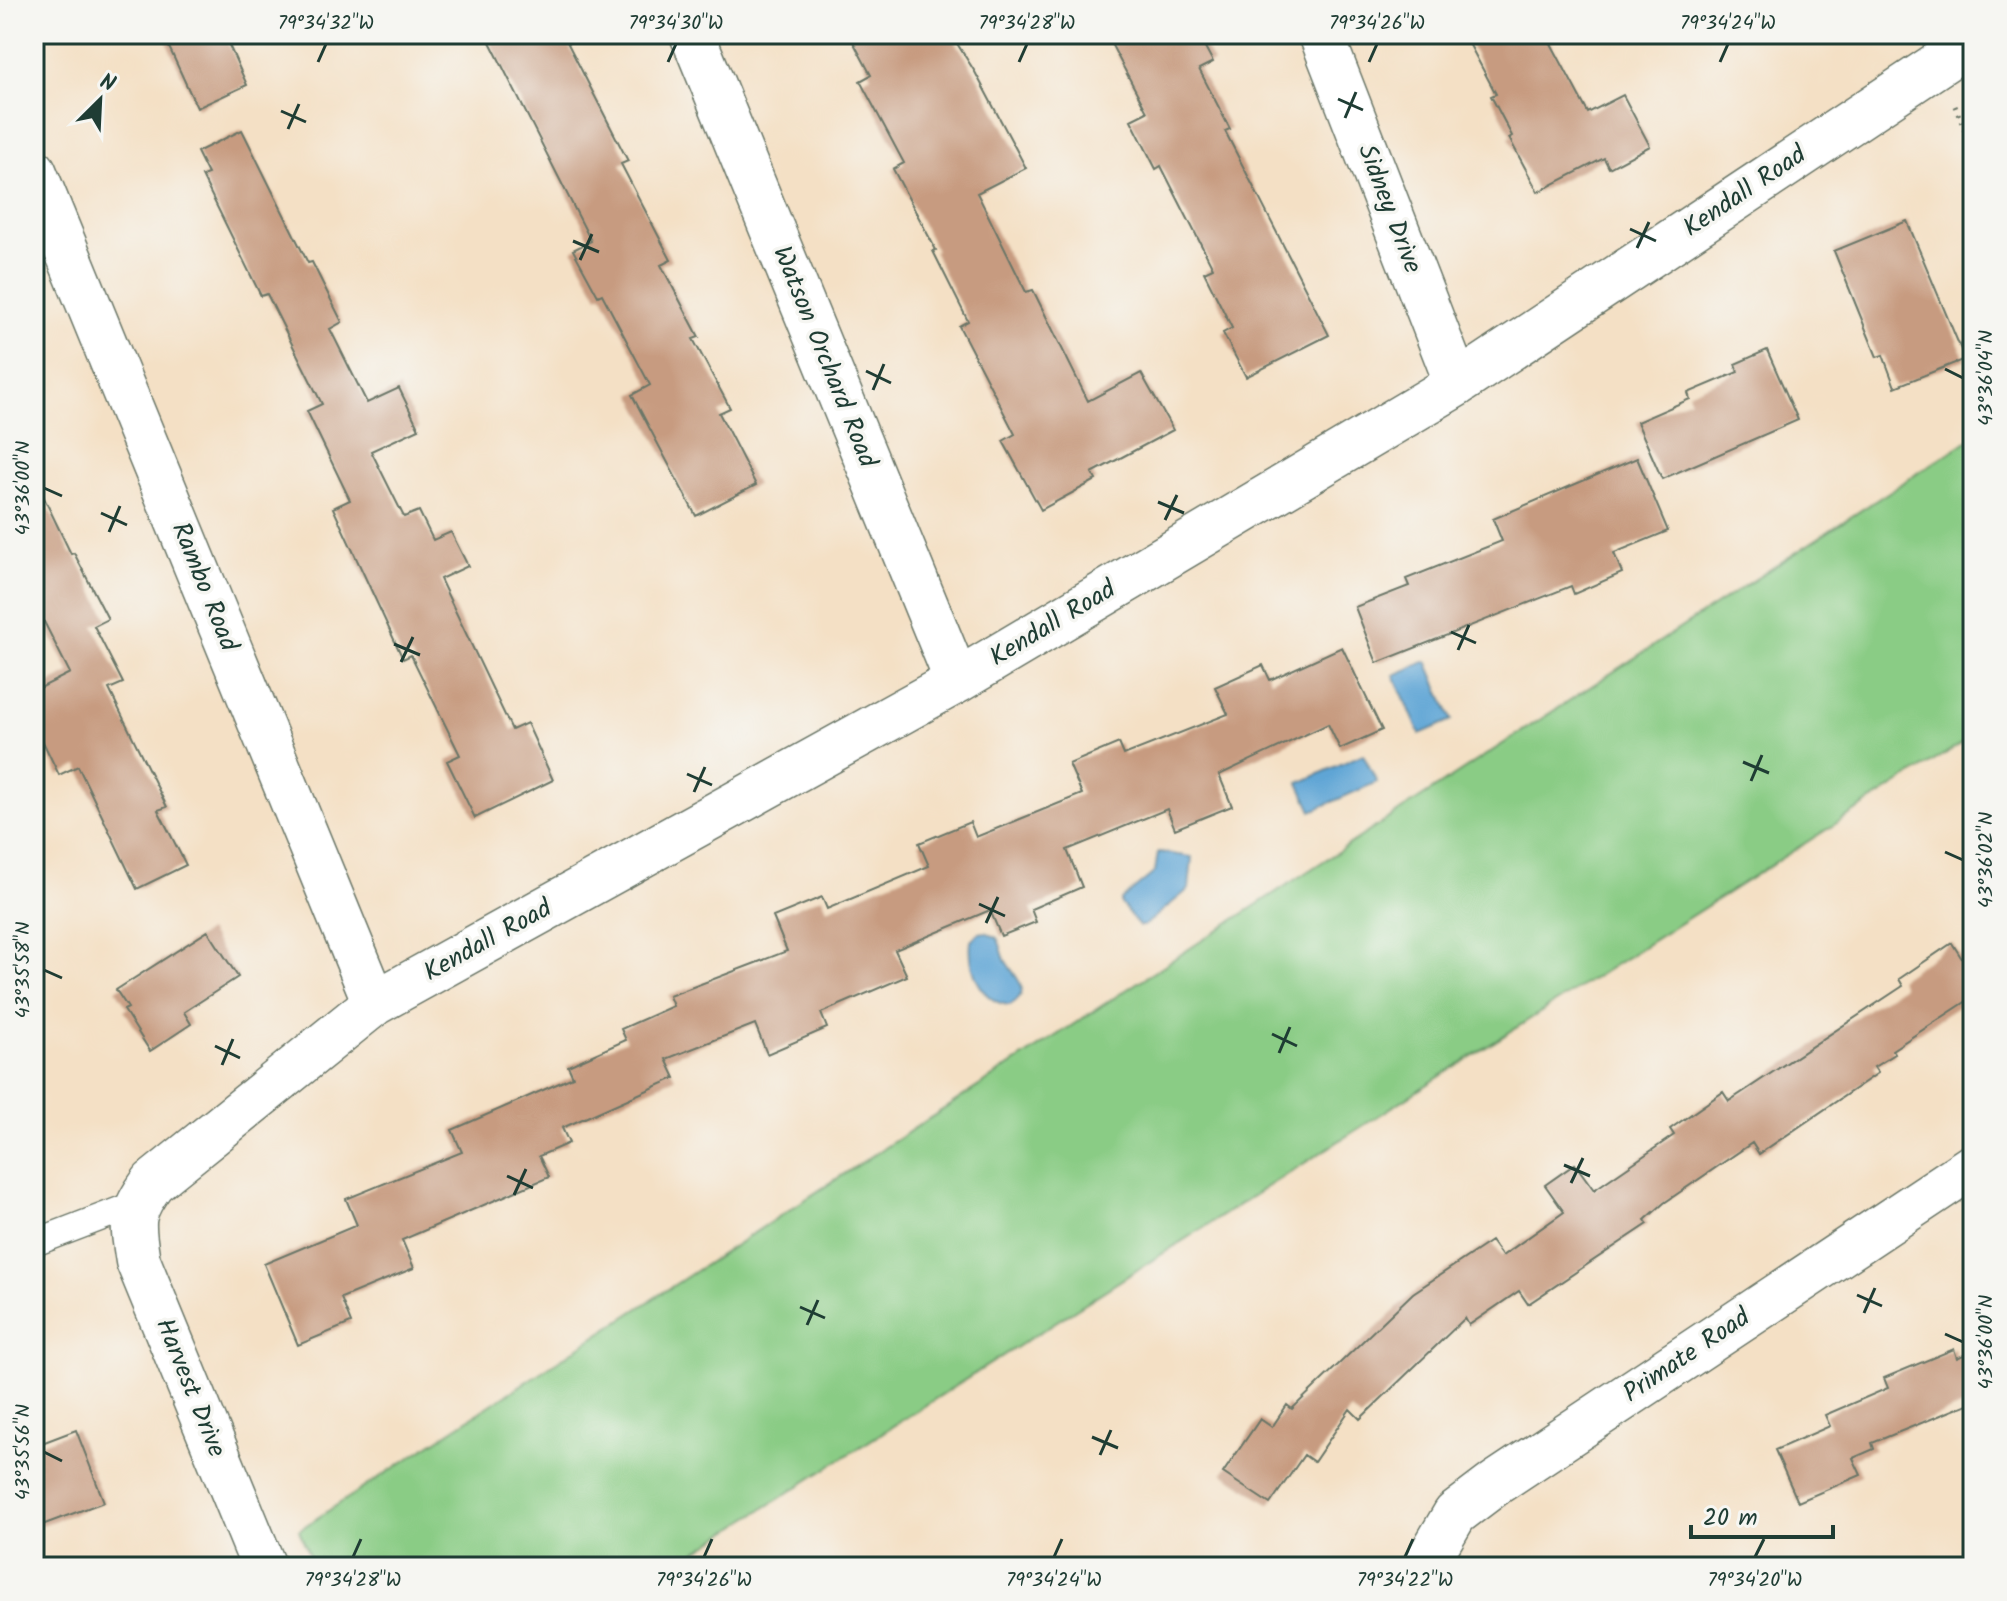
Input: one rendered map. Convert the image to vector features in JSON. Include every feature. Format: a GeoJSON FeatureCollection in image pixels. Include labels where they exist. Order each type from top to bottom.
{"type":"FeatureCollection","features":[{"type":"Feature","properties":{"kind":"street","name":"Watson Orchard Road"},"geometry":{"type":"LineString","coordinates":[[692,34],[957,681]]}},
{"type":"Feature","properties":{"kind":"street","name":"Sidney Drive"},"geometry":{"type":"LineString","coordinates":[[1321,34],[1457,384]]}},
{"type":"Feature","properties":{"kind":"street","name":"Kendall Road"},"geometry":{"type":"LineString","coordinates":[[136,1204],[153,1182],[375,1003],[957,681],[1457,384],[1973,41]]}},
{"type":"Feature","properties":{"kind":"street","name":"Rambo Road"},"geometry":{"type":"LineString","coordinates":[[34,171],[375,1003]]}},
{"type":"Feature","properties":{"kind":"street","name":"Primate Road"},"geometry":{"type":"LineString","coordinates":[[1424,1567],[1455,1514],[1496,1483],[1973,1166]]}},
{"type":"Feature","properties":{"kind":"street","name":"Harvest Drive"},"geometry":{"type":"LineString","coordinates":[[136,1204],[133,1228],[138,1261],[264,1567]]}},
{"type":"Feature","properties":{"kind":"lane"},"geometry":{"type":"LineString","coordinates":[[34,1243],[136,1204]]}},
{"type":"Feature","properties":{"kind":"path"},"geometry":{"type":"LineString","coordinates":[[1962,122],[1973,150]]}},
{"type":"Feature","properties":{"kind":"green space"},"geometry":{"type":"Polygon","coordinates":[[[1973,437],[1973,736],[672,1567],[314,1567],[299,1530],[1973,437]]]}},
{"type":"Feature","properties":{"kind":"water"},"geometry":{"type":"Polygon","coordinates":[[[1427,661],[1452,720],[1420,734],[1394,675],[1427,661]]]}},
{"type":"Feature","properties":{"kind":"water"},"geometry":{"type":"Polygon","coordinates":[[[1363,754],[1377,782],[1312,811],[1299,783],[1363,754]]]}},
{"type":"Feature","properties":{"kind":"water"},"geometry":{"type":"Polygon","coordinates":[[[1158,852],[1192,857],[1189,889],[1144,926],[1139,926],[1121,900],[1155,872],[1158,852]]]}},
{"type":"Feature","properties":{"kind":"water"},"geometry":{"type":"Polygon","coordinates":[[[986,932],[997,938],[1005,960],[1022,989],[1017,1000],[1010,1005],[991,998],[974,972],[971,941],[979,933],[986,932]]]}},
{"type":"Feature","properties":{"kind":"building"},"geometry":{"type":"Polygon","coordinates":[[[163,34],[224,34],[247,85],[197,108],[163,34]]]}},
{"type":"Feature","properties":{"kind":"building"},"geometry":{"type":"Polygon","coordinates":[[[486,34],[563,34],[628,161],[621,164],[671,260],[661,265],[699,337],[693,339],[730,408],[719,413],[756,485],[696,516],[632,395],[650,385],[602,294],[598,296],[573,250],[591,241],[486,34]]]}},
{"type":"Feature","properties":{"kind":"building"},"geometry":{"type":"Polygon","coordinates":[[[849,34],[951,34],[1026,168],[977,193],[1026,292],[1033,290],[1088,401],[1141,373],[1173,430],[1092,473],[1096,480],[1041,510],[1003,441],[1015,434],[959,326],[968,321],[933,251],[936,250],[893,169],[904,163],[860,81],[871,75],[849,34]]]}},
{"type":"Feature","properties":{"kind":"building"},"geometry":{"type":"Polygon","coordinates":[[[1106,34],[1198,34],[1213,62],[1199,69],[1230,129],[1225,131],[1329,335],[1246,377],[1223,333],[1232,328],[1204,272],[1213,268],[1161,166],[1156,169],[1131,120],[1147,112],[1106,34]]]}},
{"type":"Feature","properties":{"kind":"building"},"geometry":{"type":"Polygon","coordinates":[[[1464,34],[1546,34],[1588,113],[1623,95],[1650,146],[1609,168],[1604,158],[1538,192],[1491,96],[1496,94],[1464,34]]]}},
{"type":"Feature","properties":{"kind":"building"},"geometry":{"type":"Polygon","coordinates":[[[242,130],[308,263],[312,262],[342,322],[330,329],[367,403],[399,388],[419,429],[371,451],[404,517],[419,511],[433,540],[451,532],[468,566],[440,579],[512,730],[527,723],[553,780],[475,818],[447,761],[460,755],[411,655],[403,659],[333,508],[350,500],[307,411],[322,404],[267,294],[261,296],[202,176],[208,174],[197,152],[242,130]]]}},
{"type":"Feature","properties":{"kind":"building"},"geometry":{"type":"Polygon","coordinates":[[[1907,221],[1965,359],[1895,387],[1883,355],[1877,357],[1834,251],[1907,221]]]}},
{"type":"Feature","properties":{"kind":"building"},"geometry":{"type":"Polygon","coordinates":[[[1767,350],[1798,420],[1662,479],[1637,422],[1690,399],[1688,393],[1738,372],[1735,364],[1767,350]]]}},
{"type":"Feature","properties":{"kind":"building"},"geometry":{"type":"Polygon","coordinates":[[[1637,458],[1668,531],[1614,553],[1622,573],[1574,594],[1571,586],[1377,663],[1355,607],[1409,586],[1406,579],[1502,541],[1493,519],[1637,458]]]}},
{"type":"Feature","properties":{"kind":"building"},"geometry":{"type":"Polygon","coordinates":[[[34,477],[71,554],[74,553],[108,619],[94,626],[123,683],[109,689],[167,807],[158,810],[186,865],[137,889],[78,766],[59,775],[34,723],[34,691],[70,673],[34,602],[34,477]]]}},
{"type":"Feature","properties":{"kind":"building"},"geometry":{"type":"Polygon","coordinates":[[[1342,647],[1382,730],[1340,749],[1328,724],[1219,775],[1232,806],[1175,829],[1167,809],[1067,850],[1082,887],[1031,909],[1036,922],[1001,936],[990,910],[895,950],[907,976],[821,1013],[827,1028],[767,1054],[755,1024],[666,1059],[675,1078],[562,1128],[569,1143],[539,1156],[549,1177],[402,1240],[414,1268],[341,1298],[351,1323],[298,1345],[264,1264],[357,1225],[346,1199],[462,1152],[452,1130],[573,1077],[568,1066],[626,1040],[621,1029],[673,1006],[669,996],[787,951],[773,917],[822,897],[827,909],[929,866],[919,843],[970,822],[976,837],[1082,794],[1069,764],[1119,743],[1124,755],[1228,714],[1215,687],[1263,665],[1270,680],[1342,647]]]}},
{"type":"Feature","properties":{"kind":"building"},"geometry":{"type":"Polygon","coordinates":[[[208,931],[238,977],[184,1012],[191,1024],[150,1051],[124,1010],[128,1008],[116,990],[208,931]]]}},
{"type":"Feature","properties":{"kind":"building"},"geometry":{"type":"Polygon","coordinates":[[[1952,943],[1973,976],[1973,997],[1892,1050],[1895,1054],[1874,1067],[1878,1073],[1759,1154],[1752,1143],[1664,1203],[1645,1220],[1648,1224],[1528,1304],[1519,1291],[1469,1325],[1465,1318],[1360,1419],[1350,1409],[1314,1462],[1304,1455],[1270,1504],[1223,1473],[1260,1419],[1272,1427],[1287,1405],[1292,1409],[1413,1293],[1491,1241],[1502,1256],[1564,1212],[1545,1185],[1575,1164],[1594,1190],[1674,1135],[1670,1129],[1723,1092],[1729,1101],[1903,986],[1899,979],[1952,943]]]}},
{"type":"Feature","properties":{"kind":"building"},"geometry":{"type":"Polygon","coordinates":[[[1954,1349],[1957,1358],[1973,1351],[1973,1402],[1872,1443],[1874,1449],[1853,1458],[1861,1475],[1798,1502],[1775,1450],[1830,1426],[1825,1415],[1888,1388],[1884,1378],[1954,1349]]]}},
{"type":"Feature","properties":{"kind":"building"},"geometry":{"type":"Polygon","coordinates":[[[76,1430],[104,1502],[34,1528],[34,1446],[76,1430]]]}}]}
